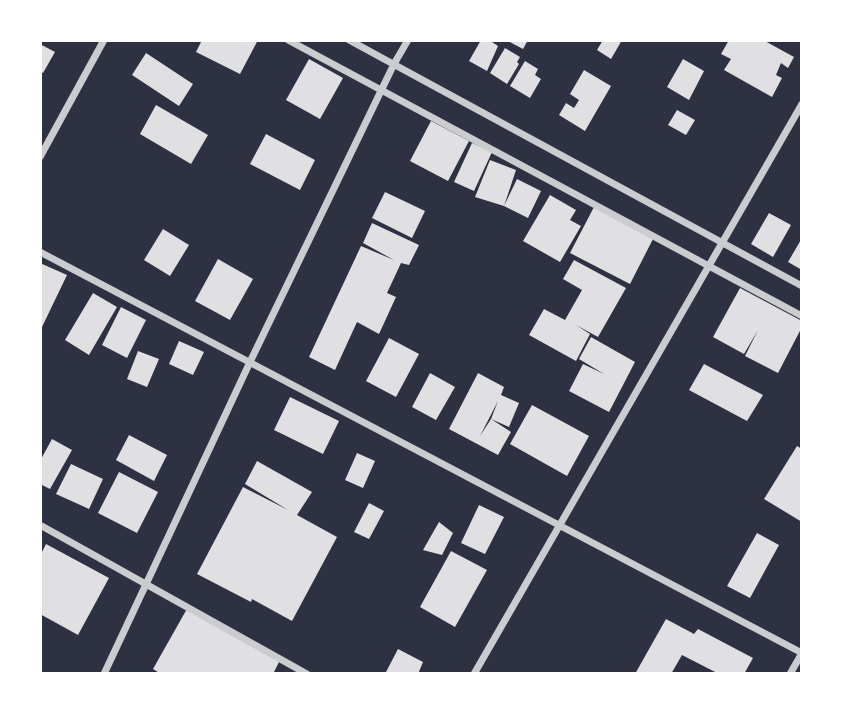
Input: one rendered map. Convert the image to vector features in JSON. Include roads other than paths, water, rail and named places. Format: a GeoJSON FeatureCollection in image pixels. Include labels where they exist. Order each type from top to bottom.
{"type":"FeatureCollection","features":[{"type":"Feature","properties":{"kind":"street"},"geometry":{"type":"LineString","coordinates":[[40,158],[104,40]]}},
{"type":"Feature","properties":{"kind":"street"},"geometry":{"type":"LineString","coordinates":[[288,40],[802,316]]}},
{"type":"Feature","properties":{"kind":"street"},"geometry":{"type":"LineString","coordinates":[[349,40],[802,286]]}},
{"type":"Feature","properties":{"kind":"street"},"geometry":{"type":"LineString","coordinates":[[104,674],[250,362],[381,90],[408,40]]}},
{"type":"Feature","properties":{"kind":"street"},"geometry":{"type":"LineString","coordinates":[[474,674],[802,104]]}},
{"type":"Feature","properties":{"kind":"street"},"geometry":{"type":"LineString","coordinates":[[40,252],[802,653],[790,674]]}},
{"type":"Feature","properties":{"kind":"street"},"geometry":{"type":"LineString","coordinates":[[40,525],[307,674]]}}]}
